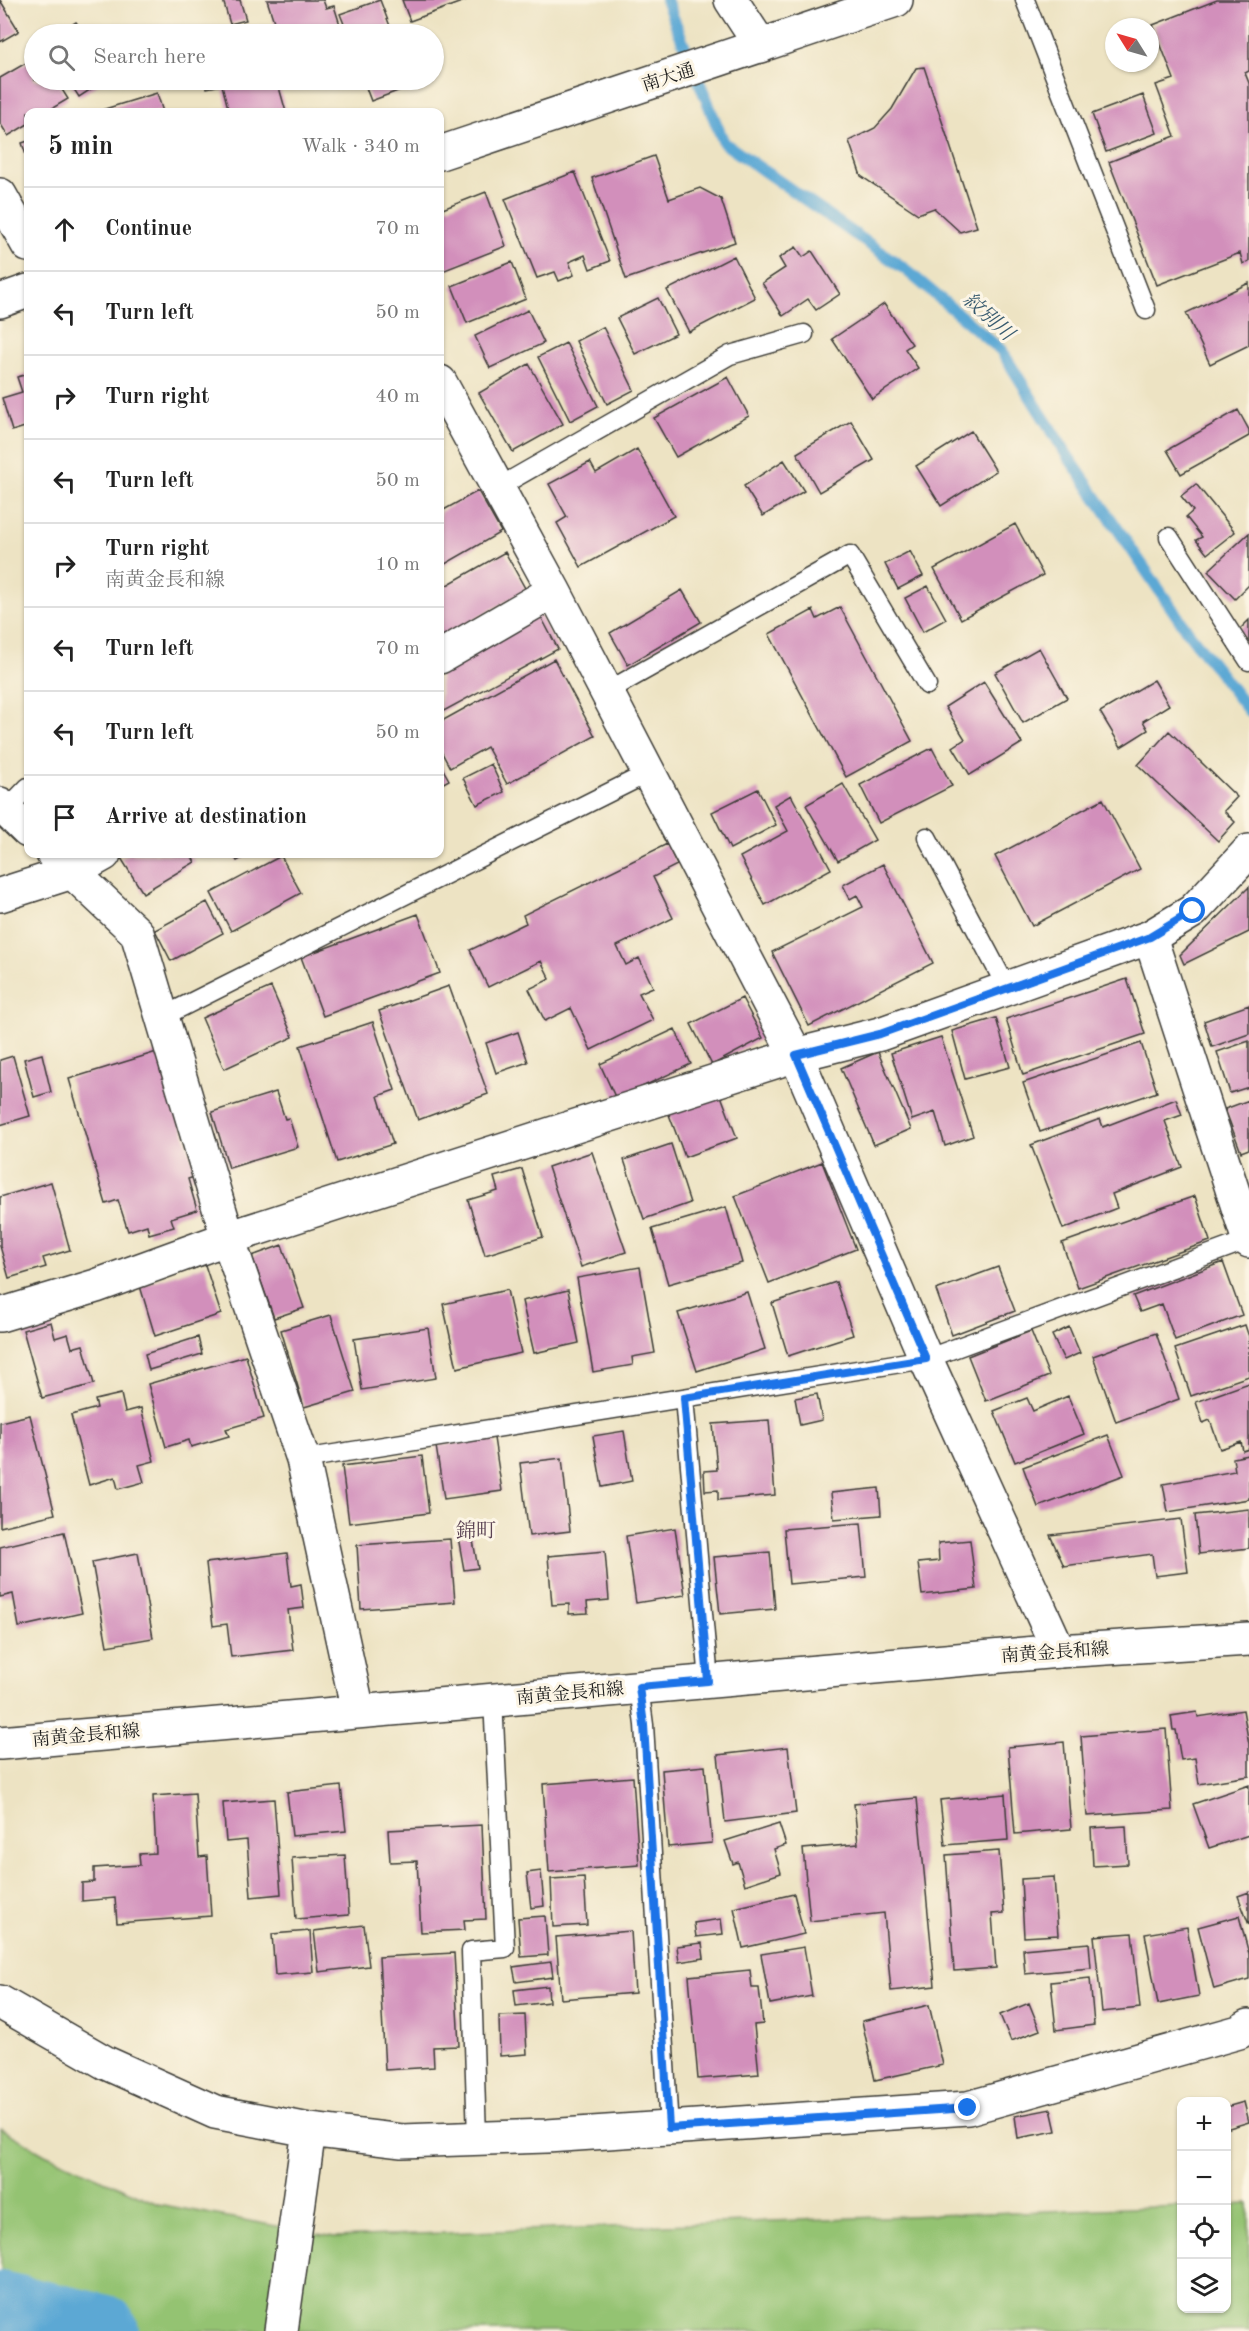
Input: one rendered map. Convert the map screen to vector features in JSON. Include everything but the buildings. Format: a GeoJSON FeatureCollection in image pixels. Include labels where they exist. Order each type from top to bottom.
{"type":"FeatureCollection","features":[{"type":"Feature","properties":{"kind":"street"},"geometry":{"type":"LineString","coordinates":[[731,0],[761,46]]}},
{"type":"Feature","properties":{"kind":"street","name":"南大通"},"geometry":{"type":"LineString","coordinates":[[444,152],[896,0]]}},
{"type":"Feature","properties":{"kind":"street"},"geometry":{"type":"LineString","coordinates":[[0,195],[24,238]]}},
{"type":"Feature","properties":{"kind":"street"},"geometry":{"type":"LineString","coordinates":[[0,301],[24,292]]}},
{"type":"Feature","properties":{"kind":"street"},"geometry":{"type":"LineString","coordinates":[[444,389],[554,591],[796,1055],[926,1359],[1059,1651]]}},
{"type":"Feature","properties":{"kind":"street"},"geometry":{"type":"LineString","coordinates":[[444,655],[554,591]]}},
{"type":"Feature","properties":{"kind":"street"},"geometry":{"type":"LineString","coordinates":[[0,1315],[96,1286],[228,1238],[796,1055],[880,1034],[1150,937],[1193,911],[1249,851]]}},
{"type":"Feature","properties":{"kind":"street"},"geometry":{"type":"LineString","coordinates":[[0,895],[62,863],[85,858]]}},
{"type":"Feature","properties":{"kind":"street"},"geometry":{"type":"LineString","coordinates":[[62,863],[137,933],[228,1238],[303,1459],[358,1711]]}},
{"type":"Feature","properties":{"kind":"street"},"geometry":{"type":"LineString","coordinates":[[1150,937],[1249,1240]]}},
{"type":"Feature","properties":{"kind":"street","name":"南黄金長和線"},"geometry":{"type":"LineString","coordinates":[[0,1743],[1059,1651],[1249,1639]]}},
{"type":"Feature","properties":{"kind":"street"},"geometry":{"type":"LineString","coordinates":[[0,2002],[106,2063],[215,2112],[309,2130],[402,2141],[669,2128],[968,2108],[1239,2032],[1249,2026]]}},
{"type":"Feature","properties":{"kind":"street"},"geometry":{"type":"LineString","coordinates":[[281,2331],[309,2130]]}},
{"type":"Feature","properties":{"kind":"lane"},"geometry":{"type":"LineString","coordinates":[[1025,0],[1146,310]]}},
{"type":"Feature","properties":{"kind":"lane"},"geometry":{"type":"LineString","coordinates":[[497,488],[730,355],[804,334]]}},
{"type":"Feature","properties":{"kind":"lane"},"geometry":{"type":"LineString","coordinates":[[1169,537],[1249,661]]}},
{"type":"Feature","properties":{"kind":"lane"},"geometry":{"type":"LineString","coordinates":[[606,693],[850,555],[927,686]]}},
{"type":"Feature","properties":{"kind":"lane"},"geometry":{"type":"LineString","coordinates":[[162,1017],[648,773]]}},
{"type":"Feature","properties":{"kind":"lane"},"geometry":{"type":"LineString","coordinates":[[12,815],[24,794]]}},
{"type":"Feature","properties":{"kind":"lane"},"geometry":{"type":"LineString","coordinates":[[927,837],[1007,988]]}},
{"type":"Feature","properties":{"kind":"lane"},"geometry":{"type":"LineString","coordinates":[[303,1459],[926,1359],[1249,1240]]}},
{"type":"Feature","properties":{"kind":"lane"},"geometry":{"type":"LineString","coordinates":[[684,1398],[708,1681]]}},
{"type":"Feature","properties":{"kind":"lane"},"geometry":{"type":"LineString","coordinates":[[639,1687],[644,1725],[669,2128]]}},
{"type":"Feature","properties":{"kind":"lane"},"geometry":{"type":"LineString","coordinates":[[477,2138],[471,1951],[505,1948],[493,1699]]}},
{"type":"Feature","properties":{"kind":"green space"},"geometry":{"type":"Polygon","coordinates":[[[0,2128],[45,2154],[158,2204],[335,2237],[1177,2206],[1177,2313],[1231,2313],[1231,2205],[1249,2204],[1249,2331],[0,2331],[0,2128]]]}},
{"type":"Feature","properties":{"kind":"waterway","name":"紋別川"},"geometry":{"type":"LineString","coordinates":[[666,0],[724,143],[905,269],[1001,350],[1067,455],[1188,632],[1249,711]]}},
{"type":"Feature","properties":{"kind":"waterway"},"geometry":{"type":"LineString","coordinates":[[0,2308],[102,2331]]}},
{"type":"Feature","properties":{"kind":"district","name":"錦町"},"geometry":{"type":"Point","coordinates":[476,1530]}},
{"type":"Feature","properties":{"kind":"route"},"geometry":{"type":"LineString","coordinates":[[968,2108],[669,2128],[644,1725],[639,1687],[708,1681],[684,1398],[926,1359],[796,1055],[880,1034],[1150,937],[1193,911]]}}]}
